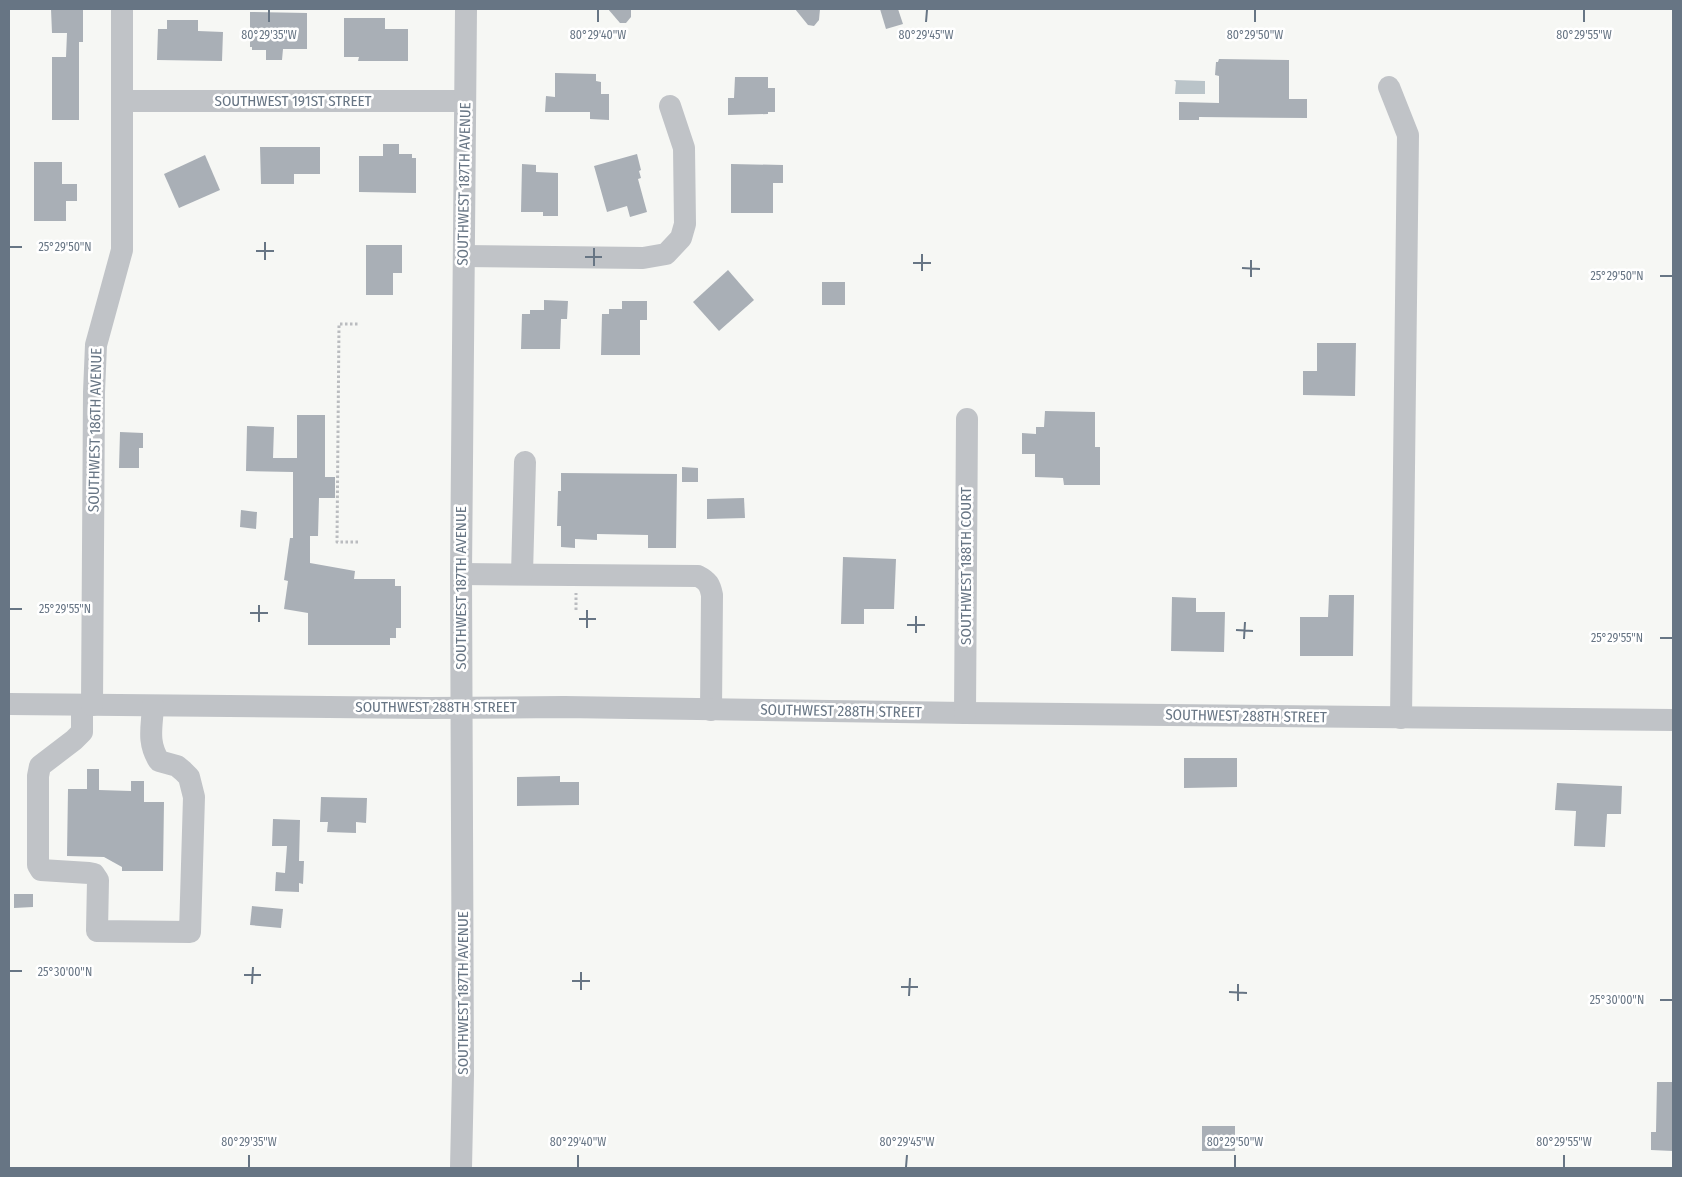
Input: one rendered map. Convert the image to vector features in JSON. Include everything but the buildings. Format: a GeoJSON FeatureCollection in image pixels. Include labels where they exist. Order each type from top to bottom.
{"type":"FeatureCollection","features":[{"type":"Feature","properties":{"kind":"street","name":"SOUTHWEST 186TH AVENUE"},"geometry":{"type":"LineString","coordinates":[[122,9],[122,250],[96,345],[87,705],[82,732],[40,766],[38,776],[38,865],[41,870],[48,872],[94,874],[98,880],[97,931],[190,932],[194,797],[189,777],[177,766],[160,761],[153,752],[151,744],[153,706]]}},
{"type":"Feature","properties":{"kind":"street","name":"SOUTHWEST 187TH AVENUE"},"geometry":{"type":"LineString","coordinates":[[461,1168],[463,1075],[461,708],[462,325],[466,9]]}},
{"type":"Feature","properties":{"kind":"street"},"geometry":{"type":"LineString","coordinates":[[1389,87],[1408,135],[1401,718]]}},
{"type":"Feature","properties":{"kind":"street","name":"SOUTHWEST 191ST STREET"},"geometry":{"type":"LineString","coordinates":[[122,100],[465,100]]}},
{"type":"Feature","properties":{"kind":"street"},"geometry":{"type":"LineString","coordinates":[[464,256],[643,258],[666,254],[682,238],[684,224],[684,148],[670,106]]}},
{"type":"Feature","properties":{"kind":"street","name":"SOUTHWEST 188TH COURT"},"geometry":{"type":"LineString","coordinates":[[965,713],[967,418]]}},
{"type":"Feature","properties":{"kind":"street"},"geometry":{"type":"LineString","coordinates":[[522,574],[525,462]]}},
{"type":"Feature","properties":{"kind":"street"},"geometry":{"type":"LineString","coordinates":[[461,574],[698,576],[706,580],[712,595],[711,710]]}},
{"type":"Feature","properties":{"kind":"street","name":"SOUTHWEST 288TH STREET"},"geometry":{"type":"LineString","coordinates":[[9,704],[461,708],[555,707],[1673,720]]}},
{"type":"Feature","properties":{"kind":"path"},"geometry":{"type":"LineString","coordinates":[[358,542],[337,542],[339,324],[360,324]]}},
{"type":"Feature","properties":{"kind":"shaded area"},"geometry":{"type":"Polygon","coordinates":[[[1174,80],[1205,81],[1205,94],[1175,94],[1176,82],[1174,80]]]}}]}
